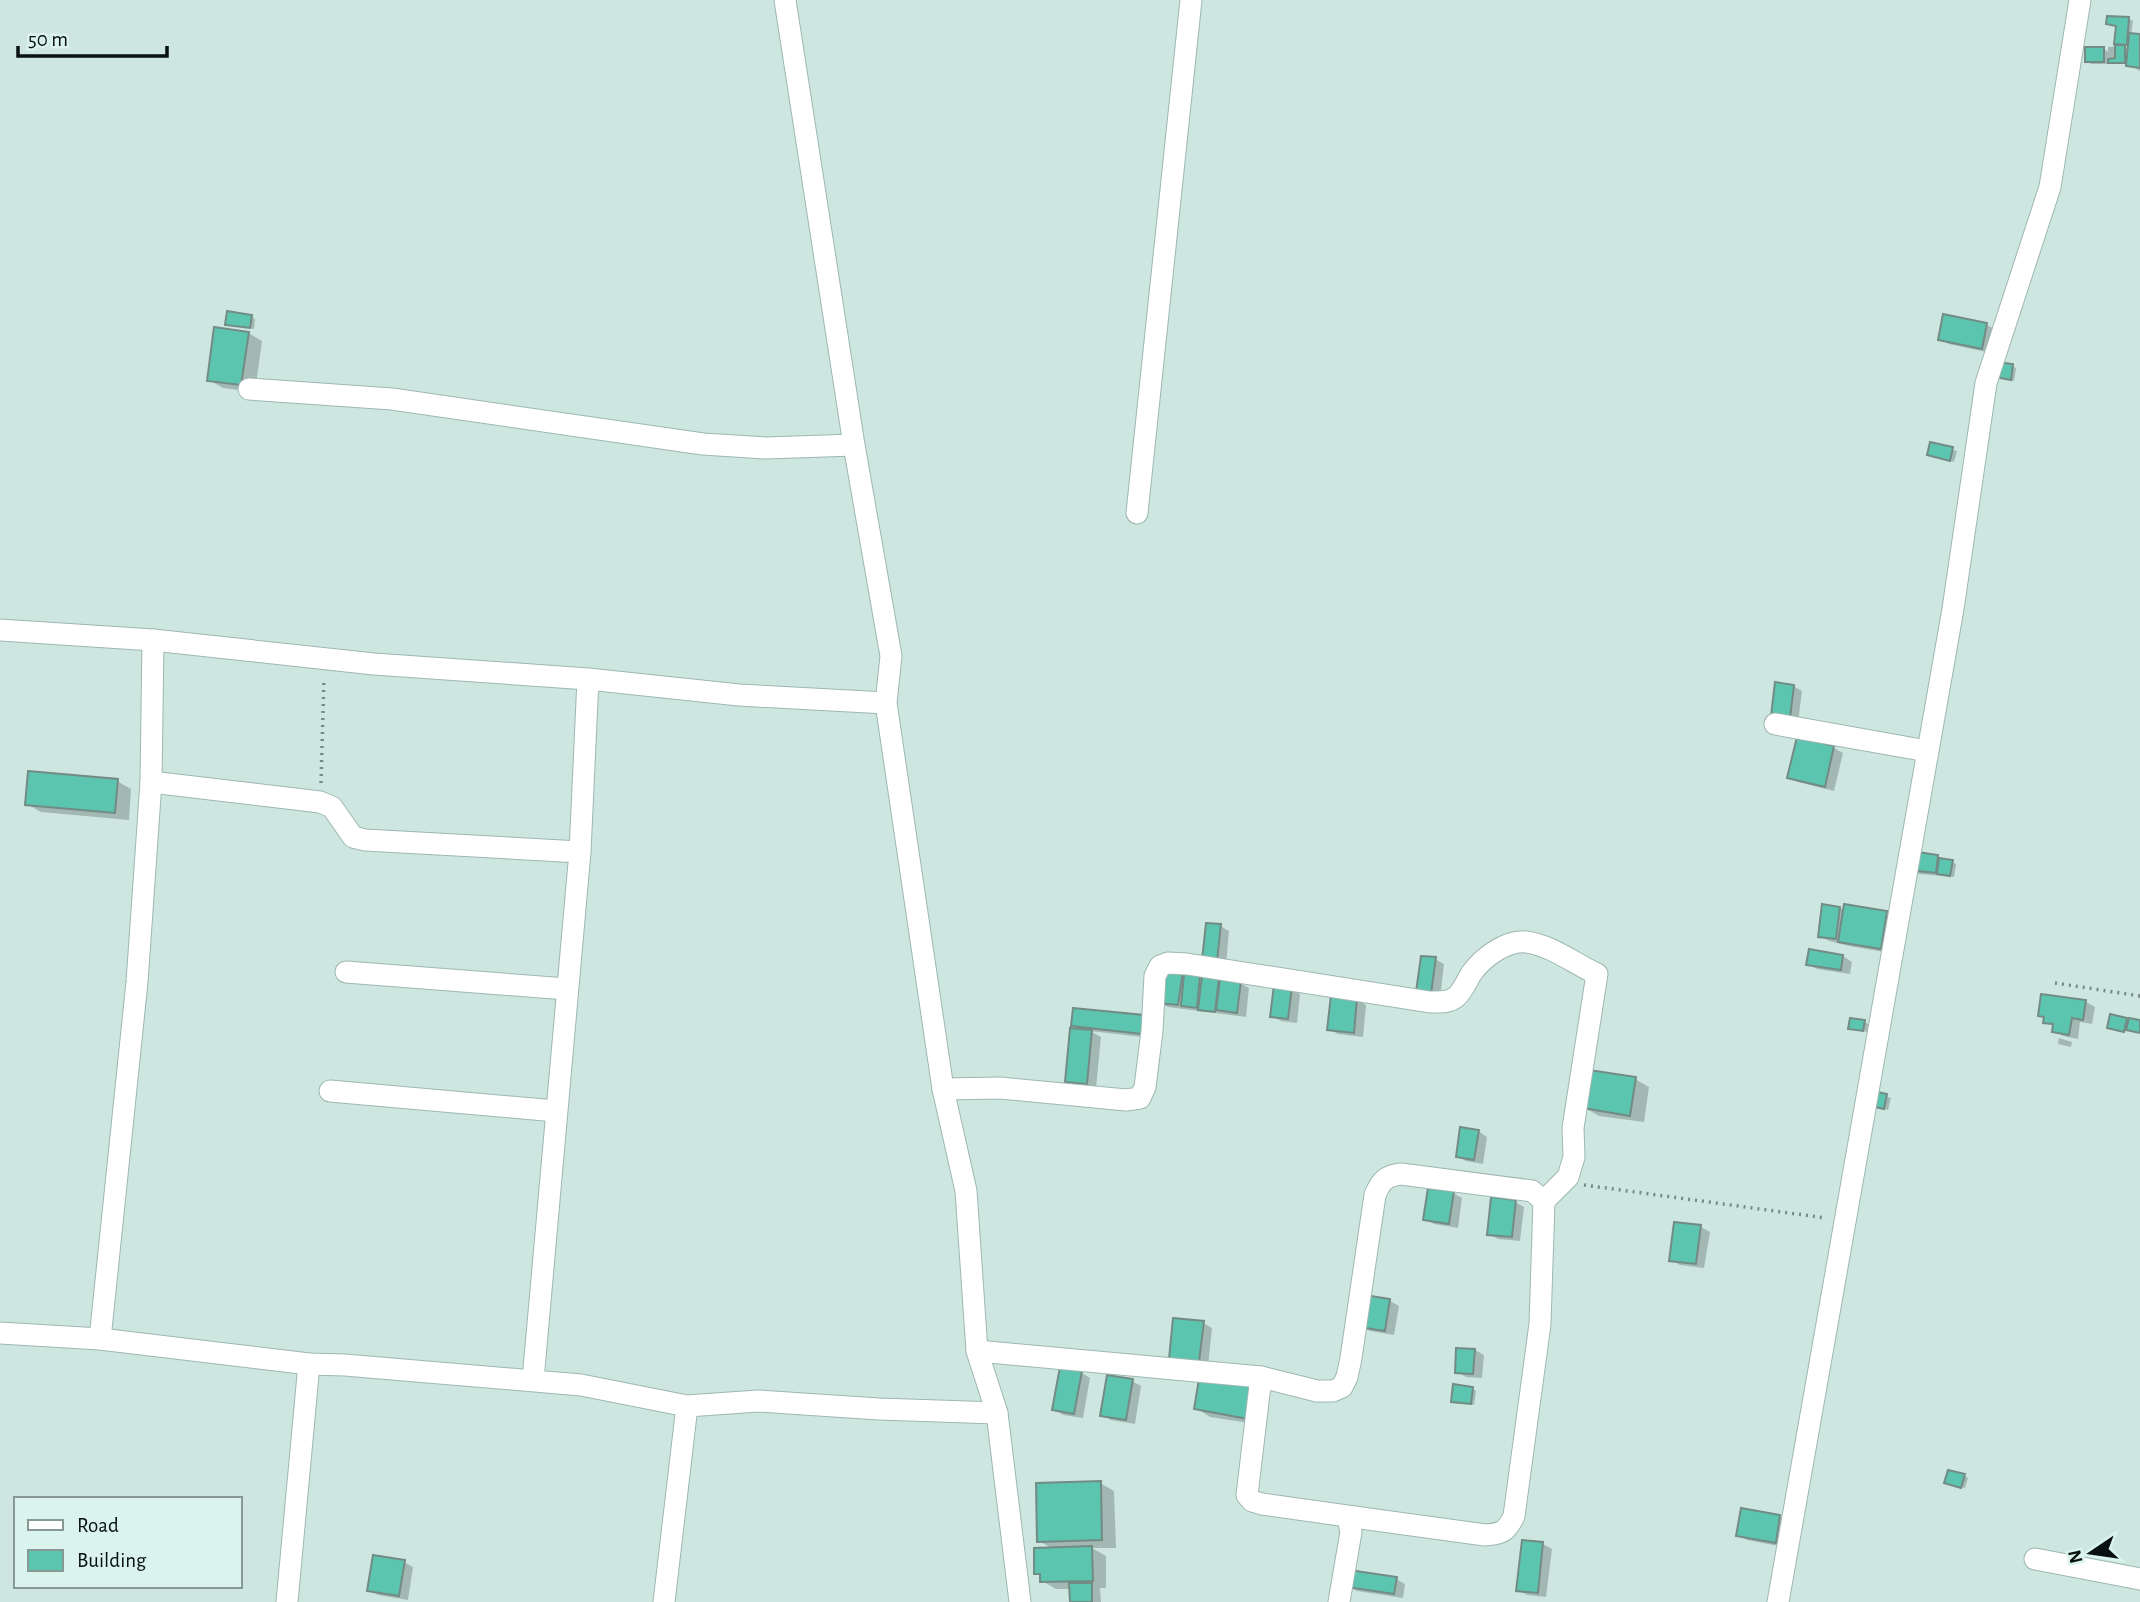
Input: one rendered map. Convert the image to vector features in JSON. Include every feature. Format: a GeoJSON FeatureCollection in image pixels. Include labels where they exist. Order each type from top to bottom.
{"type":"FeatureCollection","features":[{"type":"Feature","properties":{"kind":"street"},"geometry":{"type":"LineString","coordinates":[[785,0],[854,445],[891,656],[886,703],[943,1088],[966,1191],[977,1351],[997,1413],[1020,1602]]}},
{"type":"Feature","properties":{"kind":"street"},"geometry":{"type":"LineString","coordinates":[[1137,513],[1191,0]]}},
{"type":"Feature","properties":{"kind":"street"},"geometry":{"type":"LineString","coordinates":[[1778,1602],[1952,608],[1986,383],[2050,187],[2080,0]]}},
{"type":"Feature","properties":{"kind":"street"},"geometry":{"type":"LineString","coordinates":[[248,390],[392,399],[703,444],[766,448],[854,445]]}},
{"type":"Feature","properties":{"kind":"street"},"geometry":{"type":"LineString","coordinates":[[0,630],[153,640],[324,659],[588,679],[739,695],[886,703]]}},
{"type":"Feature","properties":{"kind":"street"},"geometry":{"type":"LineString","coordinates":[[100,1339],[137,982],[151,782],[153,640]]}},
{"type":"Feature","properties":{"kind":"street"},"geometry":{"type":"LineString","coordinates":[[533,1380],[580,852],[588,679]]}},
{"type":"Feature","properties":{"kind":"street"},"geometry":{"type":"LineString","coordinates":[[1775,724],[1927,751]]}},
{"type":"Feature","properties":{"kind":"street"},"geometry":{"type":"LineString","coordinates":[[151,782],[320,802],[332,807],[353,837],[365,840],[580,852]]}},
{"type":"Feature","properties":{"kind":"street"},"geometry":{"type":"LineString","coordinates":[[943,1088],[1000,1088],[1126,1100],[1140,1098],[1152,1031],[1155,976],[1160,966],[1168,963],[1430,1002],[1445,1002],[1457,997],[1487,957],[1507,946],[1525,942],[1545,948],[1597,974],[1573,1128],[1574,1157],[1568,1177],[1544,1201],[1540,1324],[1514,1516],[1508,1528],[1500,1534],[1485,1535],[1252,1501],[1247,1495],[1261,1377]]}},
{"type":"Feature","properties":{"kind":"street"},"geometry":{"type":"LineString","coordinates":[[346,972],[567,989]]}},
{"type":"Feature","properties":{"kind":"street"},"geometry":{"type":"LineString","coordinates":[[330,1091],[555,1111]]}},
{"type":"Feature","properties":{"kind":"street"},"geometry":{"type":"LineString","coordinates":[[977,1351],[1261,1377],[1317,1391],[1334,1391],[1342,1387],[1352,1358],[1376,1195],[1381,1182],[1389,1175],[1401,1174],[1532,1192],[1544,1201]]}},
{"type":"Feature","properties":{"kind":"street"},"geometry":{"type":"LineString","coordinates":[[0,1333],[100,1339],[309,1364],[345,1364],[581,1385],[687,1406],[758,1401],[997,1413]]}},
{"type":"Feature","properties":{"kind":"street"},"geometry":{"type":"LineString","coordinates":[[286,1602],[309,1364]]}},
{"type":"Feature","properties":{"kind":"street"},"geometry":{"type":"LineString","coordinates":[[664,1602],[687,1406]]}},
{"type":"Feature","properties":{"kind":"street"},"geometry":{"type":"LineString","coordinates":[[1339,1602],[1351,1532],[1349,1523],[1353,1517]]}},
{"type":"Feature","properties":{"kind":"street"},"geometry":{"type":"LineString","coordinates":[[2035,1559],[2140,1579]]}},
{"type":"Feature","properties":{"kind":"path"},"geometry":{"type":"LineString","coordinates":[[320,802],[324,659]]}},
{"type":"Feature","properties":{"kind":"path"},"geometry":{"type":"LineString","coordinates":[[2055,983],[2140,996]]}},
{"type":"Feature","properties":{"kind":"path"},"geometry":{"type":"LineString","coordinates":[[1562,1182],[1845,1221]]}},
{"type":"Feature","properties":{"kind":"building"},"geometry":{"type":"Polygon","coordinates":[[[2107,16],[2129,17],[2127,45],[2114,44],[2116,26],[2106,24],[2107,16]]]}},
{"type":"Feature","properties":{"kind":"building"},"geometry":{"type":"Polygon","coordinates":[[[2129,33],[2140,34],[2140,68],[2126,66],[2129,33]]]}},
{"type":"Feature","properties":{"kind":"building"},"geometry":{"type":"Polygon","coordinates":[[[2115,45],[2125,45],[2125,63],[2108,63],[2108,59],[2115,58],[2115,45]]]}},
{"type":"Feature","properties":{"kind":"building"},"geometry":{"type":"Polygon","coordinates":[[[2085,47],[2104,47],[2104,62],[2085,62],[2085,47]]]}},
{"type":"Feature","properties":{"kind":"building"},"geometry":{"type":"Polygon","coordinates":[[[227,311],[252,315],[250,328],[225,325],[227,311]]]}},
{"type":"Feature","properties":{"kind":"building"},"geometry":{"type":"Polygon","coordinates":[[[1943,314],[1987,323],[1982,349],[1938,340],[1943,314]]]}},
{"type":"Feature","properties":{"kind":"building"},"geometry":{"type":"Polygon","coordinates":[[[214,327],[249,332],[241,385],[207,381],[214,327]]]}},
{"type":"Feature","properties":{"kind":"building"},"geometry":{"type":"Polygon","coordinates":[[[1997,362],[2013,364],[2011,380],[1995,377],[1997,362]]]}},
{"type":"Feature","properties":{"kind":"building"},"geometry":{"type":"Polygon","coordinates":[[[1930,442],[1953,447],[1950,461],[1927,455],[1930,442]]]}},
{"type":"Feature","properties":{"kind":"building"},"geometry":{"type":"Polygon","coordinates":[[[1775,682],[1794,685],[1790,718],[1771,716],[1775,682]]]}},
{"type":"Feature","properties":{"kind":"building"},"geometry":{"type":"Polygon","coordinates":[[[1797,737],[1834,746],[1825,787],[1787,778],[1797,737]]]}},
{"type":"Feature","properties":{"kind":"building"},"geometry":{"type":"Polygon","coordinates":[[[28,771],[118,779],[115,813],[25,805],[28,771]]]}},
{"type":"Feature","properties":{"kind":"building"},"geometry":{"type":"Polygon","coordinates":[[[1911,851],[1938,855],[1936,873],[1908,870],[1911,851]]]}},
{"type":"Feature","properties":{"kind":"building"},"geometry":{"type":"Polygon","coordinates":[[[1939,858],[1953,860],[1950,876],[1937,874],[1939,858]]]}},
{"type":"Feature","properties":{"kind":"building"},"geometry":{"type":"Polygon","coordinates":[[[1822,904],[1840,907],[1836,939],[1818,937],[1822,904]]]}},
{"type":"Feature","properties":{"kind":"building"},"geometry":{"type":"Polygon","coordinates":[[[1844,904],[1887,911],[1881,949],[1838,942],[1844,904]]]}},
{"type":"Feature","properties":{"kind":"building"},"geometry":{"type":"Polygon","coordinates":[[[1206,923],[1221,924],[1217,961],[1202,960],[1206,923]]]}},
{"type":"Feature","properties":{"kind":"building"},"geometry":{"type":"Polygon","coordinates":[[[1809,949],[1843,955],[1841,970],[1806,965],[1809,949]]]}},
{"type":"Feature","properties":{"kind":"building"},"geometry":{"type":"Polygon","coordinates":[[[1421,956],[1436,957],[1431,994],[1416,992],[1421,956]]]}},
{"type":"Feature","properties":{"kind":"building"},"geometry":{"type":"Polygon","coordinates":[[[1162,968],[1183,971],[1178,1005],[1157,1003],[1162,968]]]}},
{"type":"Feature","properties":{"kind":"building"},"geometry":{"type":"Polygon","coordinates":[[[1184,974],[1200,975],[1197,1008],[1181,1006],[1184,974]]]}},
{"type":"Feature","properties":{"kind":"building"},"geometry":{"type":"Polygon","coordinates":[[[1202,976],[1219,978],[1215,1012],[1198,1010],[1202,976]]]}},
{"type":"Feature","properties":{"kind":"building"},"geometry":{"type":"Polygon","coordinates":[[[1220,979],[1241,981],[1237,1013],[1216,1010],[1220,979]]]}},
{"type":"Feature","properties":{"kind":"building"},"geometry":{"type":"Polygon","coordinates":[[[1274,985],[1292,987],[1288,1019],[1270,1017],[1274,985]]]}},
{"type":"Feature","properties":{"kind":"building"},"geometry":{"type":"Polygon","coordinates":[[[2041,994],[2086,1000],[2083,1020],[2072,1018],[2069,1035],[2052,1032],[2053,1024],[2043,1023],[2044,1017],[2038,1016],[2041,994]]]}},
{"type":"Feature","properties":{"kind":"building"},"geometry":{"type":"Polygon","coordinates":[[[1331,995],[1357,998],[1354,1033],[1327,1030],[1331,995]]]}},
{"type":"Feature","properties":{"kind":"building"},"geometry":{"type":"Polygon","coordinates":[[[1073,1008],[1144,1015],[1142,1034],[1071,1026],[1073,1008]]]}},
{"type":"Feature","properties":{"kind":"building"},"geometry":{"type":"Polygon","coordinates":[[[2110,1014],[2127,1018],[2124,1032],[2107,1028],[2110,1014]]]}},
{"type":"Feature","properties":{"kind":"building"},"geometry":{"type":"Polygon","coordinates":[[[1850,1018],[1865,1020],[1863,1031],[1848,1029],[1850,1018]]]}},
{"type":"Feature","properties":{"kind":"building"},"geometry":{"type":"Polygon","coordinates":[[[2129,1018],[2140,1020],[2140,1033],[2126,1030],[2129,1018]]]}},
{"type":"Feature","properties":{"kind":"building"},"geometry":{"type":"Polygon","coordinates":[[[1070,1028],[1092,1030],[1087,1084],[1065,1082],[1070,1028]]]}},
{"type":"Feature","properties":{"kind":"building"},"geometry":{"type":"Polygon","coordinates":[[[1589,1070],[1636,1077],[1630,1116],[1583,1108],[1589,1070]]]}},
{"type":"Feature","properties":{"kind":"building"},"geometry":{"type":"Polygon","coordinates":[[[1869,1090],[1887,1094],[1884,1109],[1866,1105],[1869,1090]]]}},
{"type":"Feature","properties":{"kind":"building"},"geometry":{"type":"Polygon","coordinates":[[[1460,1127],[1479,1130],[1474,1160],[1456,1157],[1460,1127]]]}},
{"type":"Feature","properties":{"kind":"building"},"geometry":{"type":"Polygon","coordinates":[[[1428,1188],[1454,1191],[1449,1224],[1423,1220],[1428,1188]]]}},
{"type":"Feature","properties":{"kind":"building"},"geometry":{"type":"Polygon","coordinates":[[[1491,1197],[1516,1200],[1512,1237],[1487,1235],[1491,1197]]]}},
{"type":"Feature","properties":{"kind":"building"},"geometry":{"type":"Polygon","coordinates":[[[1674,1222],[1701,1225],[1696,1264],[1669,1261],[1674,1222]]]}},
{"type":"Feature","properties":{"kind":"building"},"geometry":{"type":"Polygon","coordinates":[[[1365,1295],[1390,1299],[1385,1331],[1359,1327],[1365,1295]]]}},
{"type":"Feature","properties":{"kind":"building"},"geometry":{"type":"Polygon","coordinates":[[[1173,1318],[1204,1321],[1199,1362],[1169,1359],[1173,1318]]]}},
{"type":"Feature","properties":{"kind":"building"},"geometry":{"type":"Polygon","coordinates":[[[1456,1348],[1475,1349],[1473,1374],[1455,1373],[1456,1348]]]}},
{"type":"Feature","properties":{"kind":"building"},"geometry":{"type":"Polygon","coordinates":[[[1060,1367],[1082,1371],[1074,1414],[1052,1410],[1060,1367]]]}},
{"type":"Feature","properties":{"kind":"building"},"geometry":{"type":"Polygon","coordinates":[[[1200,1373],[1254,1383],[1248,1419],[1194,1409],[1200,1373]]]}},
{"type":"Feature","properties":{"kind":"building"},"geometry":{"type":"Polygon","coordinates":[[[1107,1375],[1133,1379],[1126,1420],[1100,1416],[1107,1375]]]}},
{"type":"Feature","properties":{"kind":"building"},"geometry":{"type":"Polygon","coordinates":[[[1453,1384],[1473,1387],[1471,1404],[1451,1402],[1453,1384]]]}},
{"type":"Feature","properties":{"kind":"building"},"geometry":{"type":"Polygon","coordinates":[[[1948,1470],[1965,1474],[1961,1488],[1944,1483],[1948,1470]]]}},
{"type":"Feature","properties":{"kind":"building"},"geometry":{"type":"Polygon","coordinates":[[[1101,1481],[1102,1540],[1037,1542],[1036,1483],[1101,1481]]]}},
{"type":"Feature","properties":{"kind":"building"},"geometry":{"type":"Polygon","coordinates":[[[1741,1508],[1780,1515],[1776,1543],[1736,1536],[1741,1508]]]}},
{"type":"Feature","properties":{"kind":"building"},"geometry":{"type":"Polygon","coordinates":[[[1522,1540],[1543,1542],[1538,1593],[1516,1591],[1522,1540]]]}},
{"type":"Feature","properties":{"kind":"building"},"geometry":{"type":"Polygon","coordinates":[[[1092,1546],[1093,1581],[1040,1582],[1040,1574],[1034,1574],[1034,1548],[1092,1546]]]}},
{"type":"Feature","properties":{"kind":"building"},"geometry":{"type":"Polygon","coordinates":[[[373,1555],[405,1560],[399,1596],[367,1591],[373,1555]]]}},
{"type":"Feature","properties":{"kind":"building"},"geometry":{"type":"Polygon","coordinates":[[[1349,1570],[1397,1577],[1394,1594],[1347,1587],[1349,1570]]]}},
{"type":"Feature","properties":{"kind":"building"},"geometry":{"type":"Polygon","coordinates":[[[1069,1583],[1092,1583],[1092,1602],[1070,1602],[1069,1583]]]}}]}
